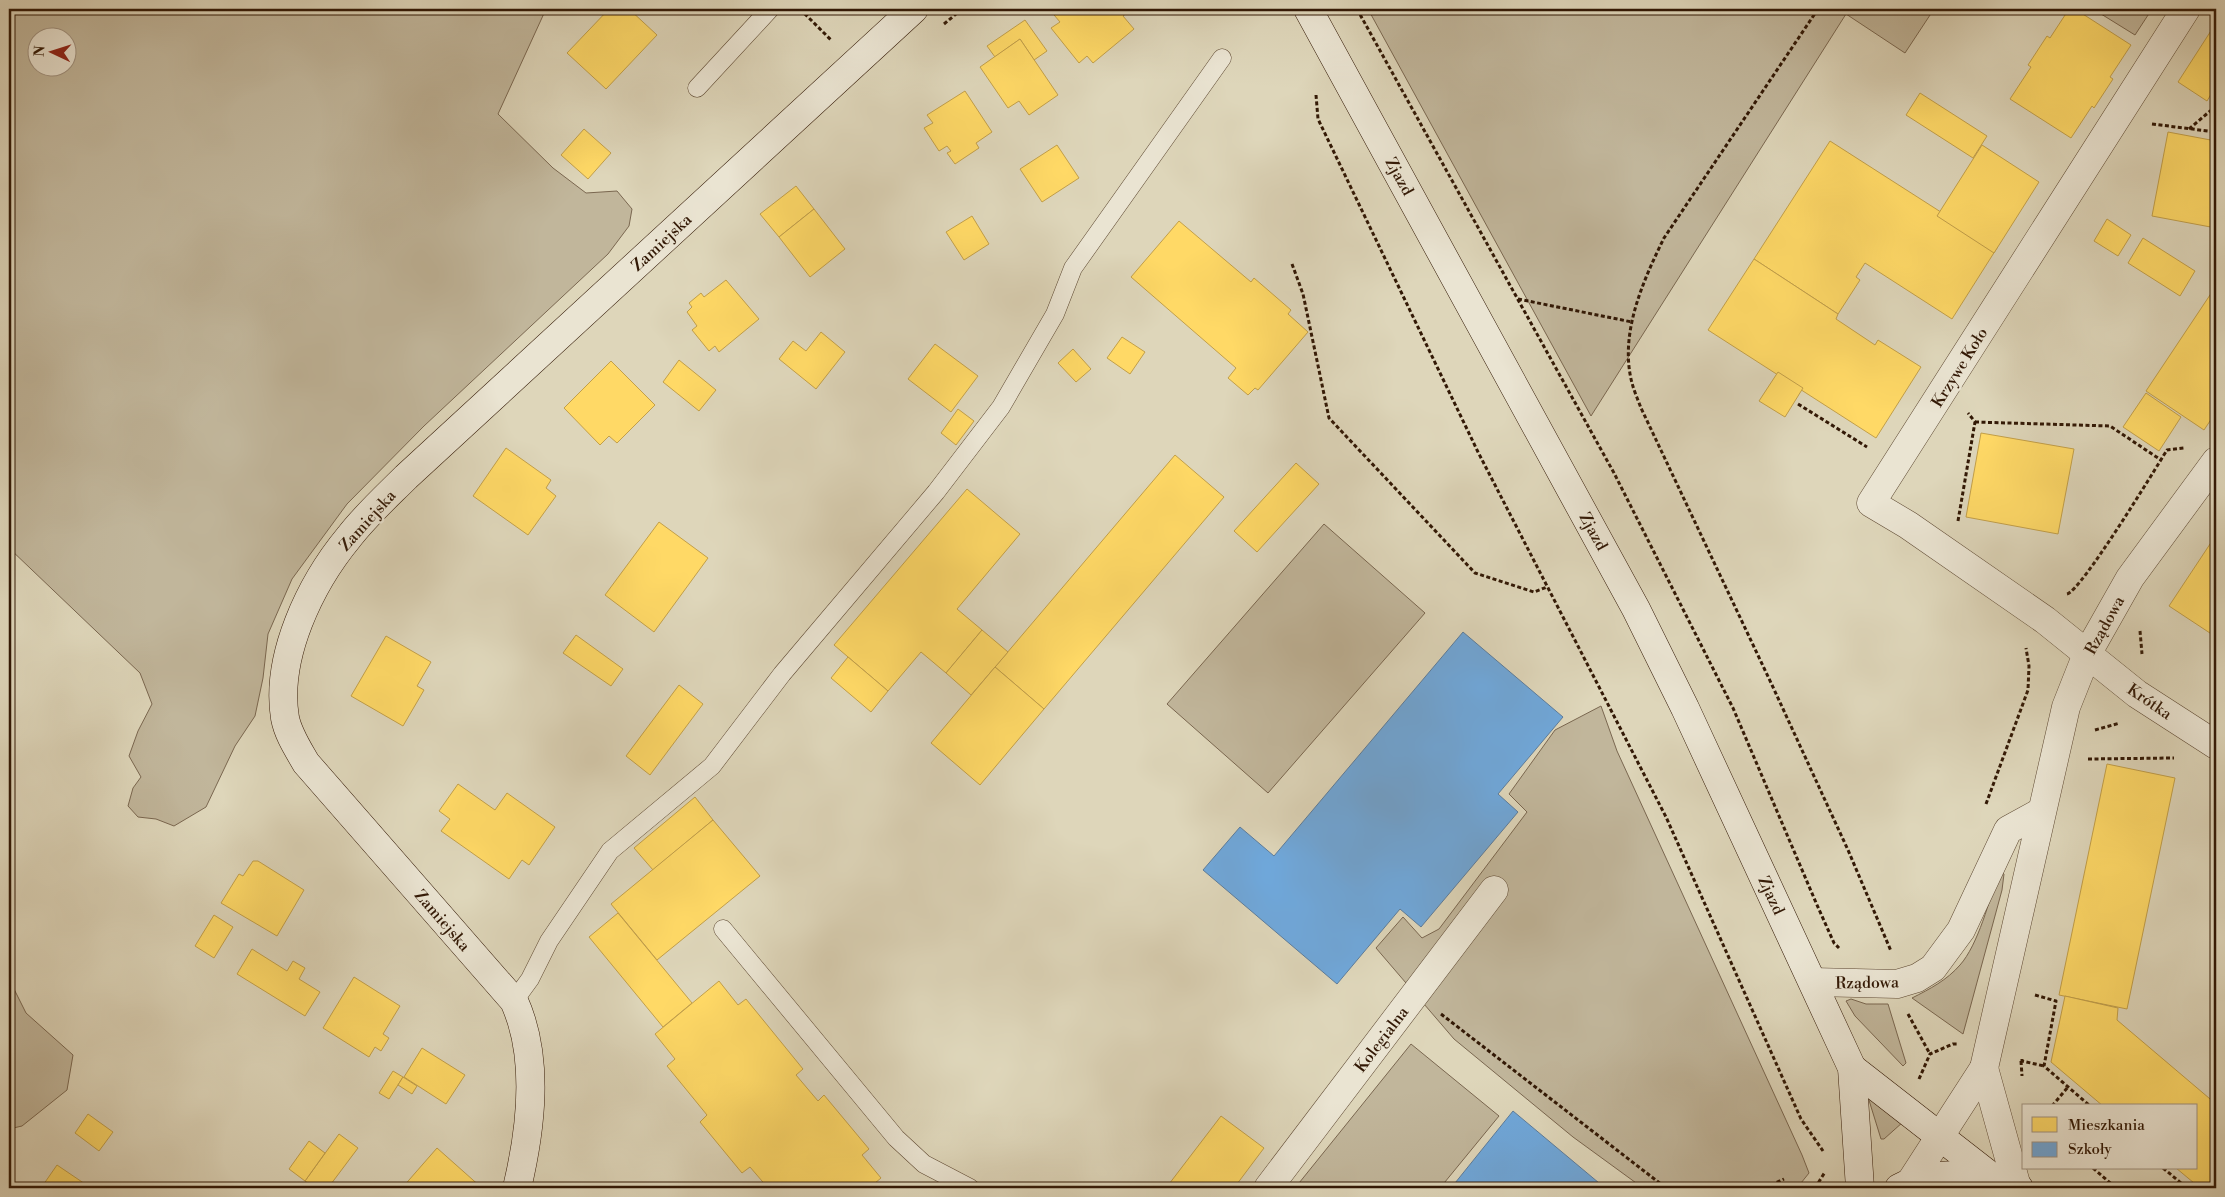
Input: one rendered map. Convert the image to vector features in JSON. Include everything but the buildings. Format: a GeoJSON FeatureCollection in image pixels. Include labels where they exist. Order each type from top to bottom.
{"type":"FeatureCollection","features":[{"type":"Feature","properties":{"kind":"street","name":"Zamiejska"},"geometry":{"type":"LineString","coordinates":[[517,1188],[524,1157],[530,1077],[526,1031],[514,1001],[306,763],[293,739],[286,720],[283,693],[287,661],[295,630],[321,578],[348,538],[370,513],[406,477],[914,9]]}},
{"type":"Feature","properties":{"kind":"street","name":"Zjazd"},"geometry":{"type":"LineString","coordinates":[[1308,9],[1636,609],[1685,708],[1852,1068],[1860,1188]]}},
{"type":"Feature","properties":{"kind":"street","name":"Krzywe Koło"},"geometry":{"type":"LineString","coordinates":[[2087,654],[2045,620],[1908,525],[1871,503],[2186,9]]}},
{"type":"Feature","properties":{"kind":"street","name":"Rządowa"},"geometry":{"type":"LineString","coordinates":[[1905,1185],[1940,1136],[1984,1068],[2066,707],[2087,654],[2130,578],[2216,461]]}},
{"type":"Feature","properties":{"kind":"street","name":"Krótka"},"geometry":{"type":"LineString","coordinates":[[2087,654],[2137,694],[2216,745]]}},
{"type":"Feature","properties":{"kind":"street","name":"Rządowa"},"geometry":{"type":"LineString","coordinates":[[1812,982],[1897,984],[1917,978],[1933,968],[1961,930],[2008,830],[2041,812]]}},
{"type":"Feature","properties":{"kind":"street","name":"Kolegialna"},"geometry":{"type":"LineString","coordinates":[[1268,1188],[1494,890]]}},
{"type":"Feature","properties":{"kind":"street","name":"Zjazd"},"geometry":{"type":"LineString","coordinates":[[1852,1068],[1940,1136],[2011,1186]]}},
{"type":"Feature","properties":{"kind":"street","name":"Rządowa"},"geometry":{"type":"LineString","coordinates":[[1984,1068],[2011,1186]]}},
{"type":"Feature","properties":{"kind":"street"},"geometry":{"type":"LineString","coordinates":[[1905,1185],[1940,1176],[1972,1177],[2011,1186]]}},
{"type":"Feature","properties":{"kind":"lane"},"geometry":{"type":"LineString","coordinates":[[697,88],[770,9]]}},
{"type":"Feature","properties":{"kind":"lane"},"geometry":{"type":"LineString","coordinates":[[514,1001],[530,979],[549,941],[610,852],[712,766],[782,674],[936,492],[1001,407],[1055,314],[1073,268],[1222,58]]}},
{"type":"Feature","properties":{"kind":"lane"},"geometry":{"type":"LineString","coordinates":[[723,929],[896,1138],[924,1164],[970,1188]]}},
{"type":"Feature","properties":{"kind":"path"},"geometry":{"type":"LineString","coordinates":[[800,9],[855,63]]}},
{"type":"Feature","properties":{"kind":"path"},"geometry":{"type":"LineString","coordinates":[[1357,9],[1614,473],[1733,708],[1834,943],[1844,954]]}},
{"type":"Feature","properties":{"kind":"path"},"geometry":{"type":"LineString","coordinates":[[1818,9],[1664,238],[1645,277],[1632,322],[1629,351],[1631,381],[1641,408],[1848,850],[1888,940],[1903,1005],[1930,1054]]}},
{"type":"Feature","properties":{"kind":"path"},"geometry":{"type":"LineString","coordinates":[[1316,91],[1318,119],[1478,452],[1666,817],[1801,1119],[1825,1157]]}},
{"type":"Feature","properties":{"kind":"path"},"geometry":{"type":"LineString","coordinates":[[2189,129],[2216,106]]}},
{"type":"Feature","properties":{"kind":"path"},"geometry":{"type":"LineString","coordinates":[[2146,123],[2216,132]]}},
{"type":"Feature","properties":{"kind":"path"},"geometry":{"type":"LineString","coordinates":[[1292,264],[1302,294],[1329,418],[1475,573],[1534,592],[1547,586]]}},
{"type":"Feature","properties":{"kind":"path"},"geometry":{"type":"LineString","coordinates":[[1518,300],[1632,322]]}},
{"type":"Feature","properties":{"kind":"path"},"geometry":{"type":"LineString","coordinates":[[1950,519],[1958,524],[1975,422],[1966,411]]}},
{"type":"Feature","properties":{"kind":"path"},"geometry":{"type":"LineString","coordinates":[[2208,433],[2216,420]]}},
{"type":"Feature","properties":{"kind":"path"},"geometry":{"type":"LineString","coordinates":[[1975,422],[2110,426],[2161,460]]}},
{"type":"Feature","properties":{"kind":"path"},"geometry":{"type":"LineString","coordinates":[[2063,594],[2070,594],[2075,589],[2168,450],[2191,447]]}},
{"type":"Feature","properties":{"kind":"path"},"geometry":{"type":"LineString","coordinates":[[2142,624],[2140,633],[2144,657]]}},
{"type":"Feature","properties":{"kind":"path"},"geometry":{"type":"LineString","coordinates":[[1984,809],[2028,690],[2030,666],[2026,646]]}},
{"type":"Feature","properties":{"kind":"path"},"geometry":{"type":"LineString","coordinates":[[2092,735],[2096,729],[2104,726],[2126,724]]}},
{"type":"Feature","properties":{"kind":"path"},"geometry":{"type":"LineString","coordinates":[[2082,759],[2178,758]]}},
{"type":"Feature","properties":{"kind":"path"},"geometry":{"type":"LineString","coordinates":[[2033,1004],[2037,986]]}},
{"type":"Feature","properties":{"kind":"path"},"geometry":{"type":"LineString","coordinates":[[1415,994],[1666,1188]]}},
{"type":"Feature","properties":{"kind":"path"},"geometry":{"type":"LineString","coordinates":[[2035,995],[2056,1001],[2044,1066]]}},
{"type":"Feature","properties":{"kind":"path"},"geometry":{"type":"LineString","coordinates":[[2024,1052],[2022,1061],[2044,1066],[2088,1104]]}},
{"type":"Feature","properties":{"kind":"path"},"geometry":{"type":"LineString","coordinates":[[2054,1104],[2068,1087]]}},
{"type":"Feature","properties":{"kind":"path"},"geometry":{"type":"LineString","coordinates":[[1815,1188],[1824,1172],[1826,1163]]}},
{"type":"Feature","properties":{"kind":"path"},"geometry":{"type":"LineString","coordinates":[[2095,1170],[2116,1188]]}},
{"type":"Feature","properties":{"kind":"path"},"geometry":{"type":"LineString","coordinates":[[2165,1170],[2187,1188]]}},
{"type":"Feature","properties":{"kind":"path"},"geometry":{"type":"LineString","coordinates":[[1765,1188],[1784,1179]]}},
{"type":"Feature","properties":{"kind":"shaded area"},"geometry":{"type":"Polygon","coordinates":[[[9,9],[546,9],[498,114],[553,168],[586,193],[617,191],[632,209],[629,226],[608,254],[424,426],[347,504],[292,579],[268,634],[263,678],[255,716],[235,746],[206,807],[174,826],[156,819],[138,817],[128,806],[133,788],[141,777],[129,756],[138,731],[152,704],[140,673],[9,548],[9,9]]]}},
{"type":"Feature","properties":{"kind":"shaded area"},"geometry":{"type":"Polygon","coordinates":[[[1368,9],[1934,9],[1905,53],[1846,14],[1591,416],[1368,9]]]}},
{"type":"Feature","properties":{"kind":"shaded area"},"geometry":{"type":"Polygon","coordinates":[[[2093,9],[2152,9],[2135,35],[2093,9]]]}},
{"type":"Feature","properties":{"kind":"shaded area"},"geometry":{"type":"Polygon","coordinates":[[[1324,524],[1425,613],[1268,793],[1167,704],[1324,524]]]}},
{"type":"Feature","properties":{"kind":"shaded area"},"geometry":{"type":"Polygon","coordinates":[[[1601,706],[1617,751],[1802,1155],[1809,1173],[1797,1188],[1643,1188],[1573,1137],[1454,1039],[1376,948],[1403,917],[1422,938],[1439,929],[1527,812],[1509,794],[1555,730],[1601,706]]]}},
{"type":"Feature","properties":{"kind":"shaded area"},"geometry":{"type":"Polygon","coordinates":[[[1998,873],[2004,874],[2002,890],[1963,1034],[1912,998],[1944,980],[1960,965],[1978,934],[1998,873]]]}},
{"type":"Feature","properties":{"kind":"shaded area"},"geometry":{"type":"Polygon","coordinates":[[[9,979],[26,1013],[73,1055],[67,1090],[22,1126],[9,1129],[9,979]]]}},
{"type":"Feature","properties":{"kind":"shaded area"},"geometry":{"type":"Polygon","coordinates":[[[1851,999],[1866,1004],[1888,1004],[1906,1063],[1903,1066],[1855,1016],[1846,1001],[1851,999]]]}},
{"type":"Feature","properties":{"kind":"shaded area"},"geometry":{"type":"Polygon","coordinates":[[[1411,1044],[1499,1116],[1440,1188],[1295,1188],[1411,1044]]]}},
{"type":"Feature","properties":{"kind":"shaded area"},"geometry":{"type":"Polygon","coordinates":[[[1868,1097],[1903,1122],[1884,1139],[1881,1139],[1868,1097]]]}}]}
